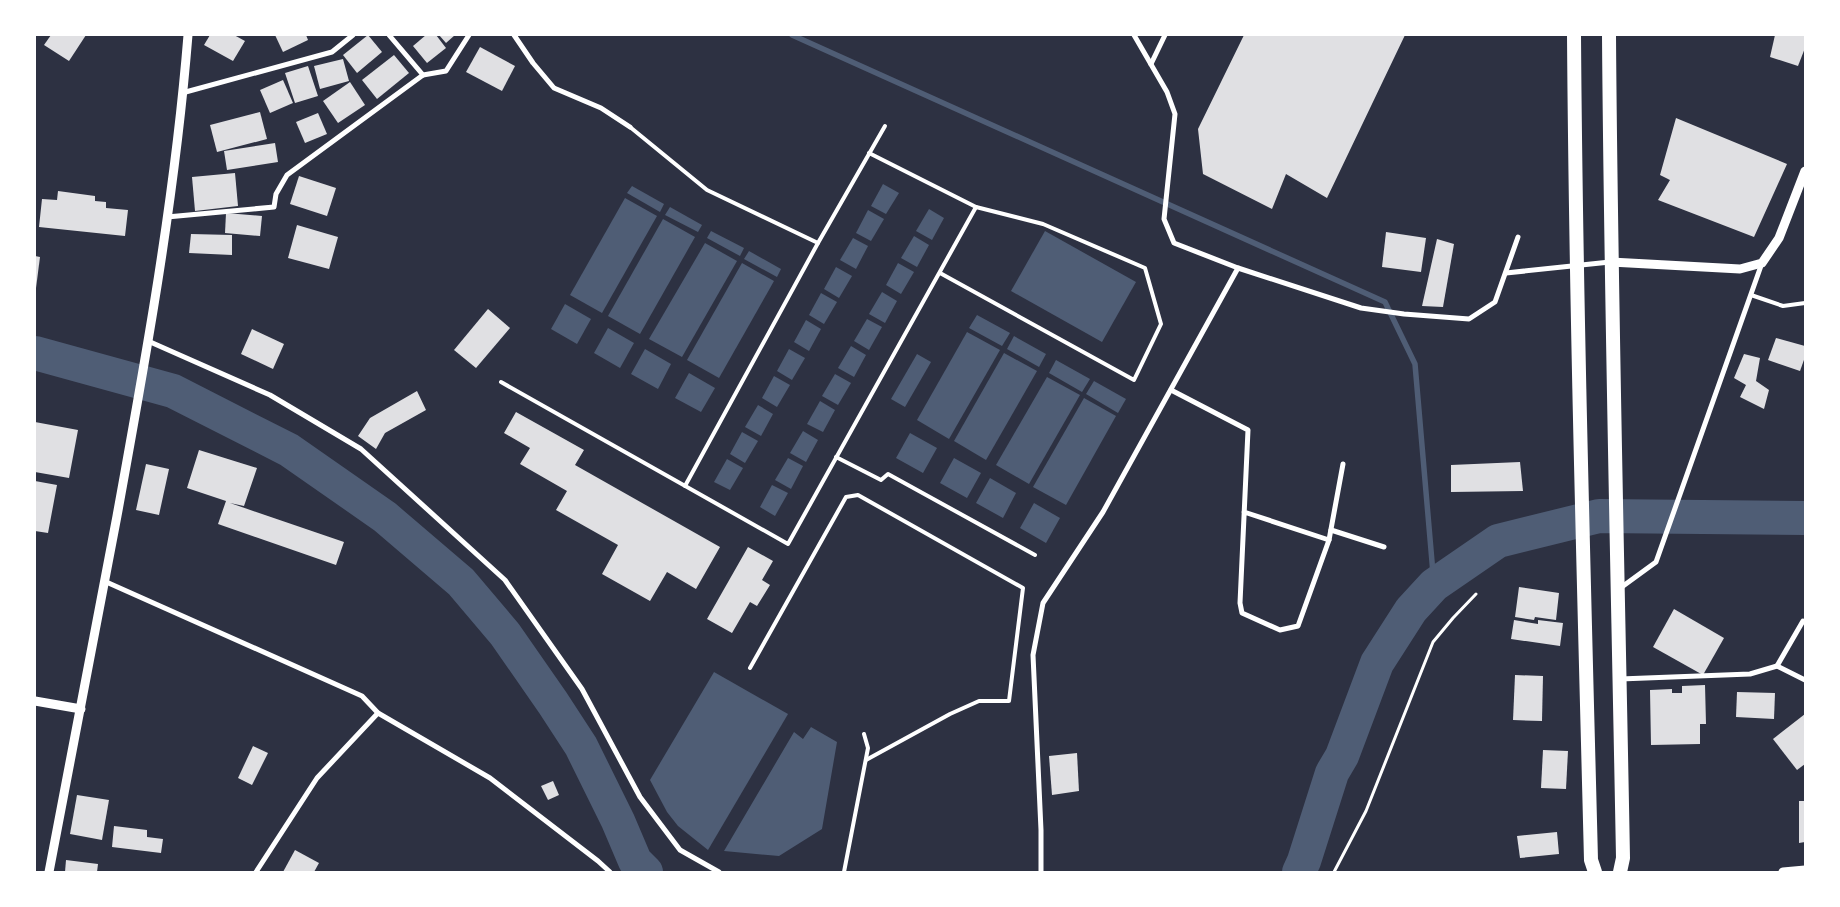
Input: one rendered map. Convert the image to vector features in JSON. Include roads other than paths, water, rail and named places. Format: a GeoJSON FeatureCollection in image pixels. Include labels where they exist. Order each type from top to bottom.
{"type":"FeatureCollection","features":[{"type":"Feature","properties":{"kind":"highway"},"geometry":{"type":"LineString","coordinates":[[1574,35],[1576,266],[1584,593],[1591,860],[1595,872]]}},
{"type":"Feature","properties":{"kind":"highway"},"geometry":{"type":"LineString","coordinates":[[1609,35],[1611,262],[1623,858],[1620,872]]}},
{"type":"Feature","properties":{"kind":"street"},"geometry":{"type":"LineString","coordinates":[[49,872],[137,408],[167,217],[188,35]]}},
{"type":"Feature","properties":{"kind":"street"},"geometry":{"type":"LineString","coordinates":[[182,93],[332,52],[353,35]]}},
{"type":"Feature","properties":{"kind":"street"},"geometry":{"type":"LineString","coordinates":[[389,35],[423,75]]}},
{"type":"Feature","properties":{"kind":"street"},"geometry":{"type":"LineString","coordinates":[[167,217],[274,207],[276,194],[288,174],[423,75],[446,71],[469,35]]}},
{"type":"Feature","properties":{"kind":"street"},"geometry":{"type":"LineString","coordinates":[[514,35],[533,64],[554,88],[602,108],[630,127]]}},
{"type":"Feature","properties":{"kind":"street"},"geometry":{"type":"LineString","coordinates":[[1134,35],[1167,92],[1176,114],[1164,219],[1174,243],[1238,268],[1360,308],[1404,314],[1469,319],[1495,302],[1518,237]]}},
{"type":"Feature","properties":{"kind":"street"},"geometry":{"type":"LineString","coordinates":[[1151,64],[1165,35]]}},
{"type":"Feature","properties":{"kind":"street"},"geometry":{"type":"LineString","coordinates":[[1619,590],[1656,562],[1762,263],[1779,238],[1805,171]]}},
{"type":"Feature","properties":{"kind":"street"},"geometry":{"type":"LineString","coordinates":[[1506,273],[1611,262],[1740,269],[1762,263]]}},
{"type":"Feature","properties":{"kind":"street"},"geometry":{"type":"LineString","coordinates":[[1041,872],[1041,830],[1032,655],[1043,604],[1103,512],[1238,268]]}},
{"type":"Feature","properties":{"kind":"street"},"geometry":{"type":"LineString","coordinates":[[148,341],[270,394],[362,450],[505,580],[582,689],[640,797],[680,850],[719,872]]}},
{"type":"Feature","properties":{"kind":"street"},"geometry":{"type":"LineString","coordinates":[[1171,390],[1248,430],[1240,603],[1242,613],[1280,630],[1298,626],[1329,540],[1343,464]]}},
{"type":"Feature","properties":{"kind":"street"},"geometry":{"type":"LineString","coordinates":[[1244,512],[1329,540]]}},
{"type":"Feature","properties":{"kind":"street"},"geometry":{"type":"LineString","coordinates":[[1331,530],[1384,548]]}},
{"type":"Feature","properties":{"kind":"street"},"geometry":{"type":"LineString","coordinates":[[104,581],[362,696],[378,712],[490,778],[610,872]]}},
{"type":"Feature","properties":{"kind":"street"},"geometry":{"type":"LineString","coordinates":[[1777,666],[1803,621],[1805,622]]}},
{"type":"Feature","properties":{"kind":"street"},"geometry":{"type":"LineString","coordinates":[[1620,679],[1750,674],[1777,666],[1805,680]]}},
{"type":"Feature","properties":{"kind":"street"},"geometry":{"type":"LineString","coordinates":[[35,701],[81,709]]}},
{"type":"Feature","properties":{"kind":"street"},"geometry":{"type":"LineString","coordinates":[[256,872],[317,778],[378,712]]}},
{"type":"Feature","properties":{"kind":"street"},"geometry":{"type":"LineString","coordinates":[[1783,872],[1805,870]]}},
{"type":"Feature","properties":{"kind":"lane"},"geometry":{"type":"LineString","coordinates":[[685,486],[818,243],[885,126]]}},
{"type":"Feature","properties":{"kind":"lane"},"geometry":{"type":"LineString","coordinates":[[630,127],[708,190],[818,243]]}},
{"type":"Feature","properties":{"kind":"lane"},"geometry":{"type":"LineString","coordinates":[[869,154],[976,207],[1043,224],[1145,268],[1161,324],[1134,380],[940,273]]}},
{"type":"Feature","properties":{"kind":"lane"},"geometry":{"type":"LineString","coordinates":[[501,382],[788,544],[976,207]]}},
{"type":"Feature","properties":{"kind":"lane"},"geometry":{"type":"LineString","coordinates":[[1751,295],[1783,306],[1805,303]]}},
{"type":"Feature","properties":{"kind":"lane"},"geometry":{"type":"LineString","coordinates":[[836,457],[881,480],[888,474],[1035,555]]}},
{"type":"Feature","properties":{"kind":"lane"},"geometry":{"type":"LineString","coordinates":[[750,668],[846,497],[858,496],[1023,588],[1009,701],[979,701],[950,714],[866,760]]}},
{"type":"Feature","properties":{"kind":"lane"},"geometry":{"type":"LineString","coordinates":[[844,872],[868,748],[864,734]]}},
{"type":"Feature","properties":{"kind":"water"},"geometry":{"type":"Polygon","coordinates":[[[883,184],[899,193],[886,214],[871,206],[883,184]]]}},
{"type":"Feature","properties":{"kind":"water"},"geometry":{"type":"Polygon","coordinates":[[[632,186],[664,204],[660,212],[627,193],[632,186]]]}},
{"type":"Feature","properties":{"kind":"water"},"geometry":{"type":"Polygon","coordinates":[[[625,198],[657,216],[602,313],[570,295],[625,198]]]}},
{"type":"Feature","properties":{"kind":"water"},"geometry":{"type":"Polygon","coordinates":[[[670,207],[702,225],[698,232],[665,215],[670,207]]]}},
{"type":"Feature","properties":{"kind":"water"},"geometry":{"type":"Polygon","coordinates":[[[929,209],[944,218],[932,240],[916,231],[929,209]]]}},
{"type":"Feature","properties":{"kind":"water"},"geometry":{"type":"Polygon","coordinates":[[[868,210],[884,219],[871,241],[856,233],[868,210]]]}},
{"type":"Feature","properties":{"kind":"water"},"geometry":{"type":"Polygon","coordinates":[[[663,219],[695,237],[640,334],[608,316],[663,219]]]}},
{"type":"Feature","properties":{"kind":"water"},"geometry":{"type":"Polygon","coordinates":[[[711,231],[744,248],[740,256],[707,238],[711,231]]]}},
{"type":"Feature","properties":{"kind":"water"},"geometry":{"type":"Polygon","coordinates":[[[1045,231],[1136,282],[1102,342],[1011,291],[1045,231]]]}},
{"type":"Feature","properties":{"kind":"water"},"geometry":{"type":"Polygon","coordinates":[[[914,236],[929,245],[917,267],[901,258],[914,236]]]}},
{"type":"Feature","properties":{"kind":"water"},"geometry":{"type":"Polygon","coordinates":[[[853,238],[868,246],[856,269],[840,260],[853,238]]]}},
{"type":"Feature","properties":{"kind":"water"},"geometry":{"type":"Polygon","coordinates":[[[705,243],[737,261],[682,357],[649,339],[705,243]]]}},
{"type":"Feature","properties":{"kind":"water"},"geometry":{"type":"Polygon","coordinates":[[[749,251],[781,269],[777,277],[744,259],[749,251]]]}},
{"type":"Feature","properties":{"kind":"water"},"geometry":{"type":"Polygon","coordinates":[[[742,263],[774,281],[719,378],[687,360],[742,263]]]}},
{"type":"Feature","properties":{"kind":"water"},"geometry":{"type":"Polygon","coordinates":[[[898,263],[914,272],[901,294],[886,285],[898,263]]]}},
{"type":"Feature","properties":{"kind":"water"},"geometry":{"type":"Polygon","coordinates":[[[836,267],[852,276],[839,298],[824,289],[836,267]]]}},
{"type":"Feature","properties":{"kind":"water"},"geometry":{"type":"Polygon","coordinates":[[[882,292],[897,301],[885,323],[869,314],[882,292]]]}},
{"type":"Feature","properties":{"kind":"water"},"geometry":{"type":"Polygon","coordinates":[[[821,293],[837,302],[824,324],[809,315],[821,293]]]}},
{"type":"Feature","properties":{"kind":"water"},"geometry":{"type":"Polygon","coordinates":[[[565,304],[591,319],[577,344],[551,329],[565,304]]]}},
{"type":"Feature","properties":{"kind":"water"},"geometry":{"type":"Polygon","coordinates":[[[977,315],[1010,333],[1002,346],[969,328],[977,315]]]}},
{"type":"Feature","properties":{"kind":"water"},"geometry":{"type":"Polygon","coordinates":[[[867,319],[882,327],[869,350],[854,341],[867,319]]]}},
{"type":"Feature","properties":{"kind":"water"},"geometry":{"type":"Polygon","coordinates":[[[806,320],[821,329],[809,351],[794,342],[806,320]]]}},
{"type":"Feature","properties":{"kind":"water"},"geometry":{"type":"Polygon","coordinates":[[[608,328],[634,343],[620,368],[594,353],[608,328]]]}},
{"type":"Feature","properties":{"kind":"water"},"geometry":{"type":"Polygon","coordinates":[[[967,332],[1000,350],[949,439],[917,420],[967,332]]]}},
{"type":"Feature","properties":{"kind":"water"},"geometry":{"type":"Polygon","coordinates":[[[1014,336],[1046,354],[1039,367],[1007,349],[1014,336]]]}},
{"type":"Feature","properties":{"kind":"water"},"geometry":{"type":"Polygon","coordinates":[[[851,346],[866,355],[854,377],[838,368],[851,346]]]}},
{"type":"Feature","properties":{"kind":"water"},"geometry":{"type":"Polygon","coordinates":[[[645,349],[671,364],[658,389],[631,374],[645,349]]]}},
{"type":"Feature","properties":{"kind":"water"},"geometry":{"type":"Polygon","coordinates":[[[789,349],[805,358],[792,380],[777,371],[789,349]]]}},
{"type":"Feature","properties":{"kind":"water"},"geometry":{"type":"Polygon","coordinates":[[[1004,353],[1037,371],[986,460],[954,441],[1004,353]]]}},
{"type":"Feature","properties":{"kind":"water"},"geometry":{"type":"Polygon","coordinates":[[[917,354],[931,362],[905,407],[891,399],[917,354]]]}},
{"type":"Feature","properties":{"kind":"water"},"geometry":{"type":"Polygon","coordinates":[[[1056,360],[1090,379],[1082,392],[1049,373],[1056,360]]]}},
{"type":"Feature","properties":{"kind":"water"},"geometry":{"type":"Polygon","coordinates":[[[689,373],[715,388],[701,412],[675,398],[689,373]]]}},
{"type":"Feature","properties":{"kind":"water"},"geometry":{"type":"Polygon","coordinates":[[[835,374],[851,383],[838,405],[822,396],[835,374]]]}},
{"type":"Feature","properties":{"kind":"water"},"geometry":{"type":"Polygon","coordinates":[[[774,376],[790,385],[777,407],[762,398],[774,376]]]}},
{"type":"Feature","properties":{"kind":"water"},"geometry":{"type":"Polygon","coordinates":[[[1047,377],[1080,395],[1029,484],[996,465],[1047,377]]]}},
{"type":"Feature","properties":{"kind":"water"},"geometry":{"type":"Polygon","coordinates":[[[1094,381],[1126,399],[1118,413],[1086,394],[1094,381]]]}},
{"type":"Feature","properties":{"kind":"water"},"geometry":{"type":"Polygon","coordinates":[[[1084,398],[1116,416],[1066,505],[1033,487],[1084,398]]]}},
{"type":"Feature","properties":{"kind":"water"},"geometry":{"type":"Polygon","coordinates":[[[820,401],[835,410],[823,432],[807,424],[820,401]]]}},
{"type":"Feature","properties":{"kind":"water"},"geometry":{"type":"Polygon","coordinates":[[[758,405],[773,414],[761,436],[745,427],[758,405]]]}},
{"type":"Feature","properties":{"kind":"water"},"geometry":{"type":"Polygon","coordinates":[[[803,431],[818,440],[806,462],[790,453],[803,431]]]}},
{"type":"Feature","properties":{"kind":"water"},"geometry":{"type":"Polygon","coordinates":[[[742,432],[758,441],[745,463],[730,454],[742,432]]]}},
{"type":"Feature","properties":{"kind":"water"},"geometry":{"type":"Polygon","coordinates":[[[910,433],[937,448],[923,473],[896,458],[910,433]]]}},
{"type":"Feature","properties":{"kind":"water"},"geometry":{"type":"Polygon","coordinates":[[[788,458],[803,466],[791,489],[775,480],[788,458]]]}},
{"type":"Feature","properties":{"kind":"water"},"geometry":{"type":"Polygon","coordinates":[[[954,458],[981,473],[967,498],[940,483],[954,458]]]}},
{"type":"Feature","properties":{"kind":"water"},"geometry":{"type":"Polygon","coordinates":[[[727,459],[743,468],[730,490],[714,482],[727,459]]]}},
{"type":"Feature","properties":{"kind":"water"},"geometry":{"type":"Polygon","coordinates":[[[990,478],[1016,493],[1003,518],[976,503],[990,478]]]}},
{"type":"Feature","properties":{"kind":"water"},"geometry":{"type":"Polygon","coordinates":[[[772,485],[788,493],[775,516],[760,507],[772,485]]]}},
{"type":"Feature","properties":{"kind":"water"},"geometry":{"type":"Polygon","coordinates":[[[1034,503],[1060,518],[1046,543],[1020,528],[1034,503]]]}},
{"type":"Feature","properties":{"kind":"water"},"geometry":{"type":"Polygon","coordinates":[[[714,672],[788,714],[708,850],[678,826],[667,812],[650,780],[714,672]]]}},
{"type":"Feature","properties":{"kind":"water"},"geometry":{"type":"Polygon","coordinates":[[[811,727],[837,742],[822,829],[779,856],[724,851],[794,732],[803,739],[811,727]]]}},
{"type":"Feature","properties":{"kind":"waterway"},"geometry":{"type":"LineString","coordinates":[[792,35],[1385,302],[1415,364],[1434,585]]}},
{"type":"Feature","properties":{"kind":"waterway"},"geometry":{"type":"LineString","coordinates":[[35,353],[173,391],[289,450],[385,517],[461,582],[505,634],[581,746],[618,821],[635,861],[646,872]]}},
{"type":"Feature","properties":{"kind":"waterway"},"geometry":{"type":"LineString","coordinates":[[1299,872],[1332,773],[1342,756],[1377,663],[1411,610],[1434,585],[1498,541],[1599,516],[1805,518]]}}]}
